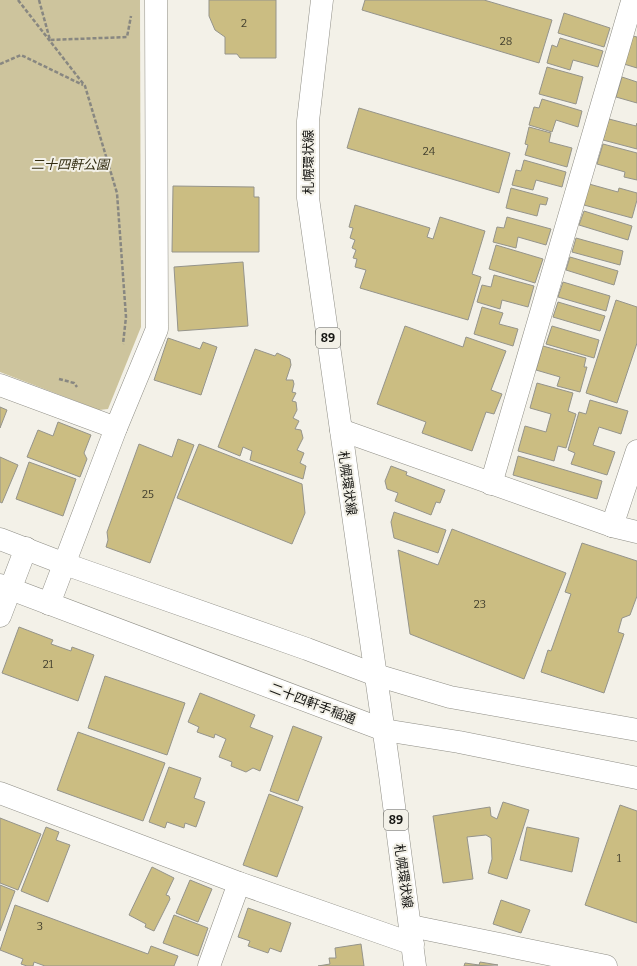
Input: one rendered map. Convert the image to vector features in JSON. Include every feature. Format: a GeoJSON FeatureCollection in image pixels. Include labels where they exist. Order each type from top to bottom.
{"type":"FeatureCollection","features":[{"type":"Feature","properties":{"kind":"street"},"geometry":{"type":"LineString","coordinates":[[49,604],[116,428],[157,329],[156,0]]}},
{"type":"Feature","properties":{"kind":"street","name":"札幌環状線"},"geometry":{"type":"LineString","coordinates":[[322,0],[308,121],[308,198],[384,730],[415,966]]}},
{"type":"Feature","properties":{"kind":"street"},"geometry":{"type":"LineString","coordinates":[[491,484],[629,4]]}},
{"type":"Feature","properties":{"kind":"street"},"geometry":{"type":"LineString","coordinates":[[0,385],[116,428]]}},
{"type":"Feature","properties":{"kind":"street"},"geometry":{"type":"LineString","coordinates":[[340,430],[612,526],[637,532]]}},
{"type":"Feature","properties":{"kind":"street"},"geometry":{"type":"LineString","coordinates":[[612,526],[637,451]]}},
{"type":"Feature","properties":{"kind":"street"},"geometry":{"type":"LineString","coordinates":[[0,539],[65,564],[307,648],[376,675],[450,697],[637,730]]}},
{"type":"Feature","properties":{"kind":"street"},"geometry":{"type":"LineString","coordinates":[[0,616],[5,587],[26,548]]}},
{"type":"Feature","properties":{"kind":"street","name":"二十四軒手稲通"},"geometry":{"type":"LineString","coordinates":[[5,587],[384,730],[458,742],[637,778]]}},
{"type":"Feature","properties":{"kind":"street"},"geometry":{"type":"LineString","coordinates":[[0,793],[239,883],[412,935],[606,966]]}},
{"type":"Feature","properties":{"kind":"street"},"geometry":{"type":"LineString","coordinates":[[209,966],[239,883]]}},
{"type":"Feature","properties":{"kind":"path"},"geometry":{"type":"LineString","coordinates":[[18,0],[85,86],[117,192],[126,317],[123,348]]}},
{"type":"Feature","properties":{"kind":"path"},"geometry":{"type":"LineString","coordinates":[[39,0],[50,40]]}},
{"type":"Feature","properties":{"kind":"path"},"geometry":{"type":"LineString","coordinates":[[50,40],[127,37],[131,15]]}},
{"type":"Feature","properties":{"kind":"path"},"geometry":{"type":"LineString","coordinates":[[0,64],[21,55],[85,86]]}},
{"type":"Feature","properties":{"kind":"green space","name":"二十四軒公園"},"geometry":{"type":"Polygon","coordinates":[[[0,0],[140,0],[141,327],[108,409],[99,410],[0,372],[0,0]]]}},
{"type":"Feature","properties":{"kind":"building"},"geometry":{"type":"Polygon","coordinates":[[[209,0],[276,0],[276,58],[240,58],[237,54],[225,54],[225,37],[215,30],[209,16],[209,0]]]}},
{"type":"Feature","properties":{"kind":"building"},"geometry":{"type":"Polygon","coordinates":[[[365,0],[484,0],[552,20],[539,63],[362,10],[365,0]]]}},
{"type":"Feature","properties":{"kind":"building"},"geometry":{"type":"Polygon","coordinates":[[[564,13],[610,28],[604,47],[558,33],[564,13]]]}},
{"type":"Feature","properties":{"kind":"building"},"geometry":{"type":"Polygon","coordinates":[[[633,36],[637,37],[637,68],[624,64],[633,36]]]}},
{"type":"Feature","properties":{"kind":"building"},"geometry":{"type":"Polygon","coordinates":[[[560,38],[603,51],[598,67],[573,60],[570,70],[547,63],[552,45],[557,47],[560,38]]]}},
{"type":"Feature","properties":{"kind":"building"},"geometry":{"type":"Polygon","coordinates":[[[547,67],[583,77],[576,104],[539,94],[547,67]]]}},
{"type":"Feature","properties":{"kind":"building"},"geometry":{"type":"Polygon","coordinates":[[[622,77],[637,82],[637,103],[616,97],[622,77]]]}},
{"type":"Feature","properties":{"kind":"building"},"geometry":{"type":"Polygon","coordinates":[[[542,99],[582,111],[578,127],[556,120],[552,132],[529,125],[534,107],[539,108],[542,99]]]}},
{"type":"Feature","properties":{"kind":"building"},"geometry":{"type":"Polygon","coordinates":[[[359,108],[510,153],[499,193],[347,148],[359,108]]]}},
{"type":"Feature","properties":{"kind":"building"},"geometry":{"type":"Polygon","coordinates":[[[609,119],[636,126],[637,123],[637,149],[603,140],[609,119]]]}},
{"type":"Feature","properties":{"kind":"building"},"geometry":{"type":"Polygon","coordinates":[[[529,127],[551,133],[549,142],[572,148],[567,167],[525,155],[528,145],[525,144],[529,127]]]}},
{"type":"Feature","properties":{"kind":"building"},"geometry":{"type":"Polygon","coordinates":[[[603,144],[637,153],[637,180],[624,177],[625,172],[597,164],[603,144]]]}},
{"type":"Feature","properties":{"kind":"building"},"geometry":{"type":"Polygon","coordinates":[[[524,160],[566,172],[562,187],[536,180],[533,190],[512,185],[516,170],[521,171],[524,160]]]}},
{"type":"Feature","properties":{"kind":"building"},"geometry":{"type":"Polygon","coordinates":[[[589,184],[618,192],[619,188],[637,193],[637,200],[632,218],[584,205],[589,184]]]}},
{"type":"Feature","properties":{"kind":"building"},"geometry":{"type":"Polygon","coordinates":[[[173,186],[254,187],[254,197],[259,197],[259,252],[172,252],[173,186]]]}},
{"type":"Feature","properties":{"kind":"building"},"geometry":{"type":"Polygon","coordinates":[[[511,188],[548,198],[546,205],[540,204],[537,216],[506,208],[511,188]]]}},
{"type":"Feature","properties":{"kind":"building"},"geometry":{"type":"Polygon","coordinates":[[[355,205],[430,228],[427,237],[433,239],[440,217],[485,231],[472,274],[481,277],[468,320],[360,288],[366,270],[355,267],[357,259],[353,258],[356,250],[352,248],[355,240],[350,238],[353,228],[349,227],[355,205]]]}},
{"type":"Feature","properties":{"kind":"building"},"geometry":{"type":"Polygon","coordinates":[[[584,211],[632,226],[628,240],[579,225],[584,211]]]}},
{"type":"Feature","properties":{"kind":"building"},"geometry":{"type":"Polygon","coordinates":[[[507,217],[551,229],[546,245],[518,237],[516,248],[493,242],[497,227],[504,228],[507,217]]]}},
{"type":"Feature","properties":{"kind":"building"},"geometry":{"type":"Polygon","coordinates":[[[576,238],[623,251],[620,265],[572,252],[576,238]]]}},
{"type":"Feature","properties":{"kind":"building"},"geometry":{"type":"Polygon","coordinates":[[[496,245],[543,259],[535,283],[489,269],[496,245]]]}},
{"type":"Feature","properties":{"kind":"building"},"geometry":{"type":"Polygon","coordinates":[[[570,257],[618,271],[614,285],[566,270],[570,257]]]}},
{"type":"Feature","properties":{"kind":"building"},"geometry":{"type":"Polygon","coordinates":[[[243,262],[248,326],[178,331],[174,267],[243,262]]]}},
{"type":"Feature","properties":{"kind":"building"},"geometry":{"type":"Polygon","coordinates":[[[494,275],[534,286],[528,307],[502,300],[500,309],[477,302],[482,285],[491,287],[494,275]]]}},
{"type":"Feature","properties":{"kind":"building"},"geometry":{"type":"Polygon","coordinates":[[[563,282],[610,296],[606,311],[558,297],[563,282]]]}},
{"type":"Feature","properties":{"kind":"building"},"geometry":{"type":"Polygon","coordinates":[[[616,300],[637,307],[637,343],[617,403],[586,393],[616,300]]]}},
{"type":"Feature","properties":{"kind":"building"},"geometry":{"type":"Polygon","coordinates":[[[558,302],[605,316],[600,331],[553,317],[558,302]]]}},
{"type":"Feature","properties":{"kind":"building"},"geometry":{"type":"Polygon","coordinates":[[[482,307],[503,313],[499,324],[518,329],[513,346],[474,334],[482,307]]]}},
{"type":"Feature","properties":{"kind":"building"},"geometry":{"type":"Polygon","coordinates":[[[405,326],[463,347],[466,337],[506,351],[491,390],[502,394],[494,414],[486,412],[472,451],[422,433],[426,422],[377,404],[405,326]]]}},
{"type":"Feature","properties":{"kind":"building"},"geometry":{"type":"Polygon","coordinates":[[[552,326],[599,340],[594,358],[546,344],[552,326]]]}},
{"type":"Feature","properties":{"kind":"building"},"geometry":{"type":"Polygon","coordinates":[[[168,338],[200,349],[203,342],[217,347],[201,395],[154,380],[168,338]]]}},
{"type":"Feature","properties":{"kind":"building"},"geometry":{"type":"Polygon","coordinates":[[[543,346],[586,358],[584,367],[587,367],[580,392],[557,386],[560,377],[536,370],[543,346]]]}},
{"type":"Feature","properties":{"kind":"building"},"geometry":{"type":"Polygon","coordinates":[[[255,349],[275,356],[277,353],[290,359],[291,365],[286,380],[293,380],[294,384],[292,392],[296,393],[292,401],[296,402],[297,410],[293,418],[299,421],[295,429],[301,430],[303,438],[297,450],[304,453],[300,463],[306,466],[303,479],[250,460],[252,451],[243,447],[240,456],[218,447],[255,349]]]}},
{"type":"Feature","properties":{"kind":"building"},"geometry":{"type":"Polygon","coordinates":[[[537,383],[573,393],[568,411],[576,414],[566,448],[558,446],[554,461],[518,451],[525,426],[546,432],[551,414],[530,408],[537,383]]]}},
{"type":"Feature","properties":{"kind":"building"},"geometry":{"type":"Polygon","coordinates":[[[590,400],[628,411],[621,434],[599,427],[593,445],[615,452],[607,475],[571,464],[575,453],[568,450],[579,412],[586,414],[590,400]]]}},
{"type":"Feature","properties":{"kind":"building"},"geometry":{"type":"Polygon","coordinates":[[[0,407],[7,410],[0,428],[0,407]]]}},
{"type":"Feature","properties":{"kind":"building"},"geometry":{"type":"Polygon","coordinates":[[[58,422],[91,435],[84,453],[87,459],[80,477],[27,457],[38,430],[53,436],[58,422]]]}},
{"type":"Feature","properties":{"kind":"building"},"geometry":{"type":"Polygon","coordinates":[[[178,439],[194,445],[150,563],[106,547],[108,540],[107,532],[139,444],[172,457],[178,439]]]}},
{"type":"Feature","properties":{"kind":"building"},"geometry":{"type":"Polygon","coordinates":[[[199,444],[302,484],[305,513],[292,544],[177,498],[199,444]]]}},
{"type":"Feature","properties":{"kind":"building"},"geometry":{"type":"Polygon","coordinates":[[[518,456],[602,481],[597,499],[513,475],[518,456]]]}},
{"type":"Feature","properties":{"kind":"building"},"geometry":{"type":"Polygon","coordinates":[[[0,457],[18,465],[2,503],[0,502],[0,457]]]}},
{"type":"Feature","properties":{"kind":"building"},"geometry":{"type":"Polygon","coordinates":[[[29,462],[76,479],[63,516],[16,499],[29,462]]]}},
{"type":"Feature","properties":{"kind":"building"},"geometry":{"type":"Polygon","coordinates":[[[391,466],[407,472],[406,475],[445,490],[440,503],[436,502],[431,515],[395,501],[398,493],[387,489],[385,481],[391,466]]]}},
{"type":"Feature","properties":{"kind":"building"},"geometry":{"type":"Polygon","coordinates":[[[394,512],[446,530],[438,553],[394,538],[391,522],[394,512]]]}},
{"type":"Feature","properties":{"kind":"building"},"geometry":{"type":"Polygon","coordinates":[[[452,529],[566,573],[524,679],[410,634],[398,550],[438,565],[452,529]]]}},
{"type":"Feature","properties":{"kind":"building"},"geometry":{"type":"Polygon","coordinates":[[[582,543],[637,561],[637,596],[630,615],[622,618],[618,632],[624,634],[604,693],[541,672],[548,650],[551,651],[571,594],[565,592],[582,543]]]}},
{"type":"Feature","properties":{"kind":"building"},"geometry":{"type":"Polygon","coordinates":[[[19,627],[53,640],[51,644],[71,651],[72,647],[94,655],[78,701],[2,673],[19,627]]]}},
{"type":"Feature","properties":{"kind":"building"},"geometry":{"type":"Polygon","coordinates":[[[105,676],[185,703],[167,755],[88,728],[105,676]]]}},
{"type":"Feature","properties":{"kind":"building"},"geometry":{"type":"Polygon","coordinates":[[[200,693],[255,715],[250,727],[273,736],[260,771],[253,768],[246,772],[231,766],[232,762],[219,757],[226,739],[215,734],[214,738],[197,732],[199,727],[188,722],[200,693]]]}},
{"type":"Feature","properties":{"kind":"building"},"geometry":{"type":"Polygon","coordinates":[[[293,726],[322,737],[298,801],[270,791],[293,726]]]}},
{"type":"Feature","properties":{"kind":"building"},"geometry":{"type":"Polygon","coordinates":[[[78,732],[165,763],[143,821],[57,790],[78,732]]]}},
{"type":"Feature","properties":{"kind":"building"},"geometry":{"type":"Polygon","coordinates":[[[169,767],[201,778],[194,798],[205,802],[196,827],[185,823],[184,828],[167,822],[165,828],[149,822],[169,767]]]}},
{"type":"Feature","properties":{"kind":"building"},"geometry":{"type":"Polygon","coordinates":[[[269,794],[303,807],[277,877],[243,865],[269,794]]]}},
{"type":"Feature","properties":{"kind":"building"},"geometry":{"type":"Polygon","coordinates":[[[503,802],[529,810],[507,879],[488,873],[492,859],[491,838],[486,835],[467,837],[473,879],[443,883],[433,816],[490,807],[491,816],[497,819],[503,802]]]}},
{"type":"Feature","properties":{"kind":"building"},"geometry":{"type":"Polygon","coordinates":[[[620,805],[637,811],[637,923],[585,905],[620,805]]]}},
{"type":"Feature","properties":{"kind":"building"},"geometry":{"type":"Polygon","coordinates":[[[0,818],[41,834],[18,890],[0,883],[0,818]]]}},
{"type":"Feature","properties":{"kind":"building"},"geometry":{"type":"Polygon","coordinates":[[[46,827],[59,832],[56,840],[70,845],[48,902],[21,891],[46,827]]]}},
{"type":"Feature","properties":{"kind":"building"},"geometry":{"type":"Polygon","coordinates":[[[527,827],[579,838],[572,872],[520,860],[527,827]]]}},
{"type":"Feature","properties":{"kind":"building"},"geometry":{"type":"Polygon","coordinates":[[[152,867],[174,878],[166,895],[169,896],[170,899],[154,931],[145,927],[146,924],[129,915],[152,867]]]}},
{"type":"Feature","properties":{"kind":"building"},"geometry":{"type":"Polygon","coordinates":[[[190,880],[212,889],[198,922],[176,913],[190,880]]]}},
{"type":"Feature","properties":{"kind":"building"},"geometry":{"type":"Polygon","coordinates":[[[0,885],[15,891],[0,931],[0,885]]]}},
{"type":"Feature","properties":{"kind":"building"},"geometry":{"type":"Polygon","coordinates":[[[501,900],[530,910],[521,933],[493,924],[501,900]]]}},
{"type":"Feature","properties":{"kind":"building"},"geometry":{"type":"Polygon","coordinates":[[[15,905],[148,954],[151,946],[178,956],[174,966],[45,966],[34,962],[33,966],[27,966],[21,964],[23,959],[0,950],[15,905]]]}},
{"type":"Feature","properties":{"kind":"building"},"geometry":{"type":"Polygon","coordinates":[[[248,908],[291,923],[281,952],[270,948],[268,953],[248,946],[250,941],[238,937],[248,908]]]}},
{"type":"Feature","properties":{"kind":"building"},"geometry":{"type":"Polygon","coordinates":[[[174,915],[208,928],[198,956],[163,943],[174,915]]]}},
{"type":"Feature","properties":{"kind":"building"},"geometry":{"type":"Polygon","coordinates":[[[361,944],[364,966],[318,966],[330,964],[329,958],[336,958],[335,948],[361,944]]]}},
{"type":"Feature","properties":{"kind":"building"},"geometry":{"type":"Polygon","coordinates":[[[480,962],[498,965],[464,966],[465,963],[479,965],[480,962]]]}}]}
